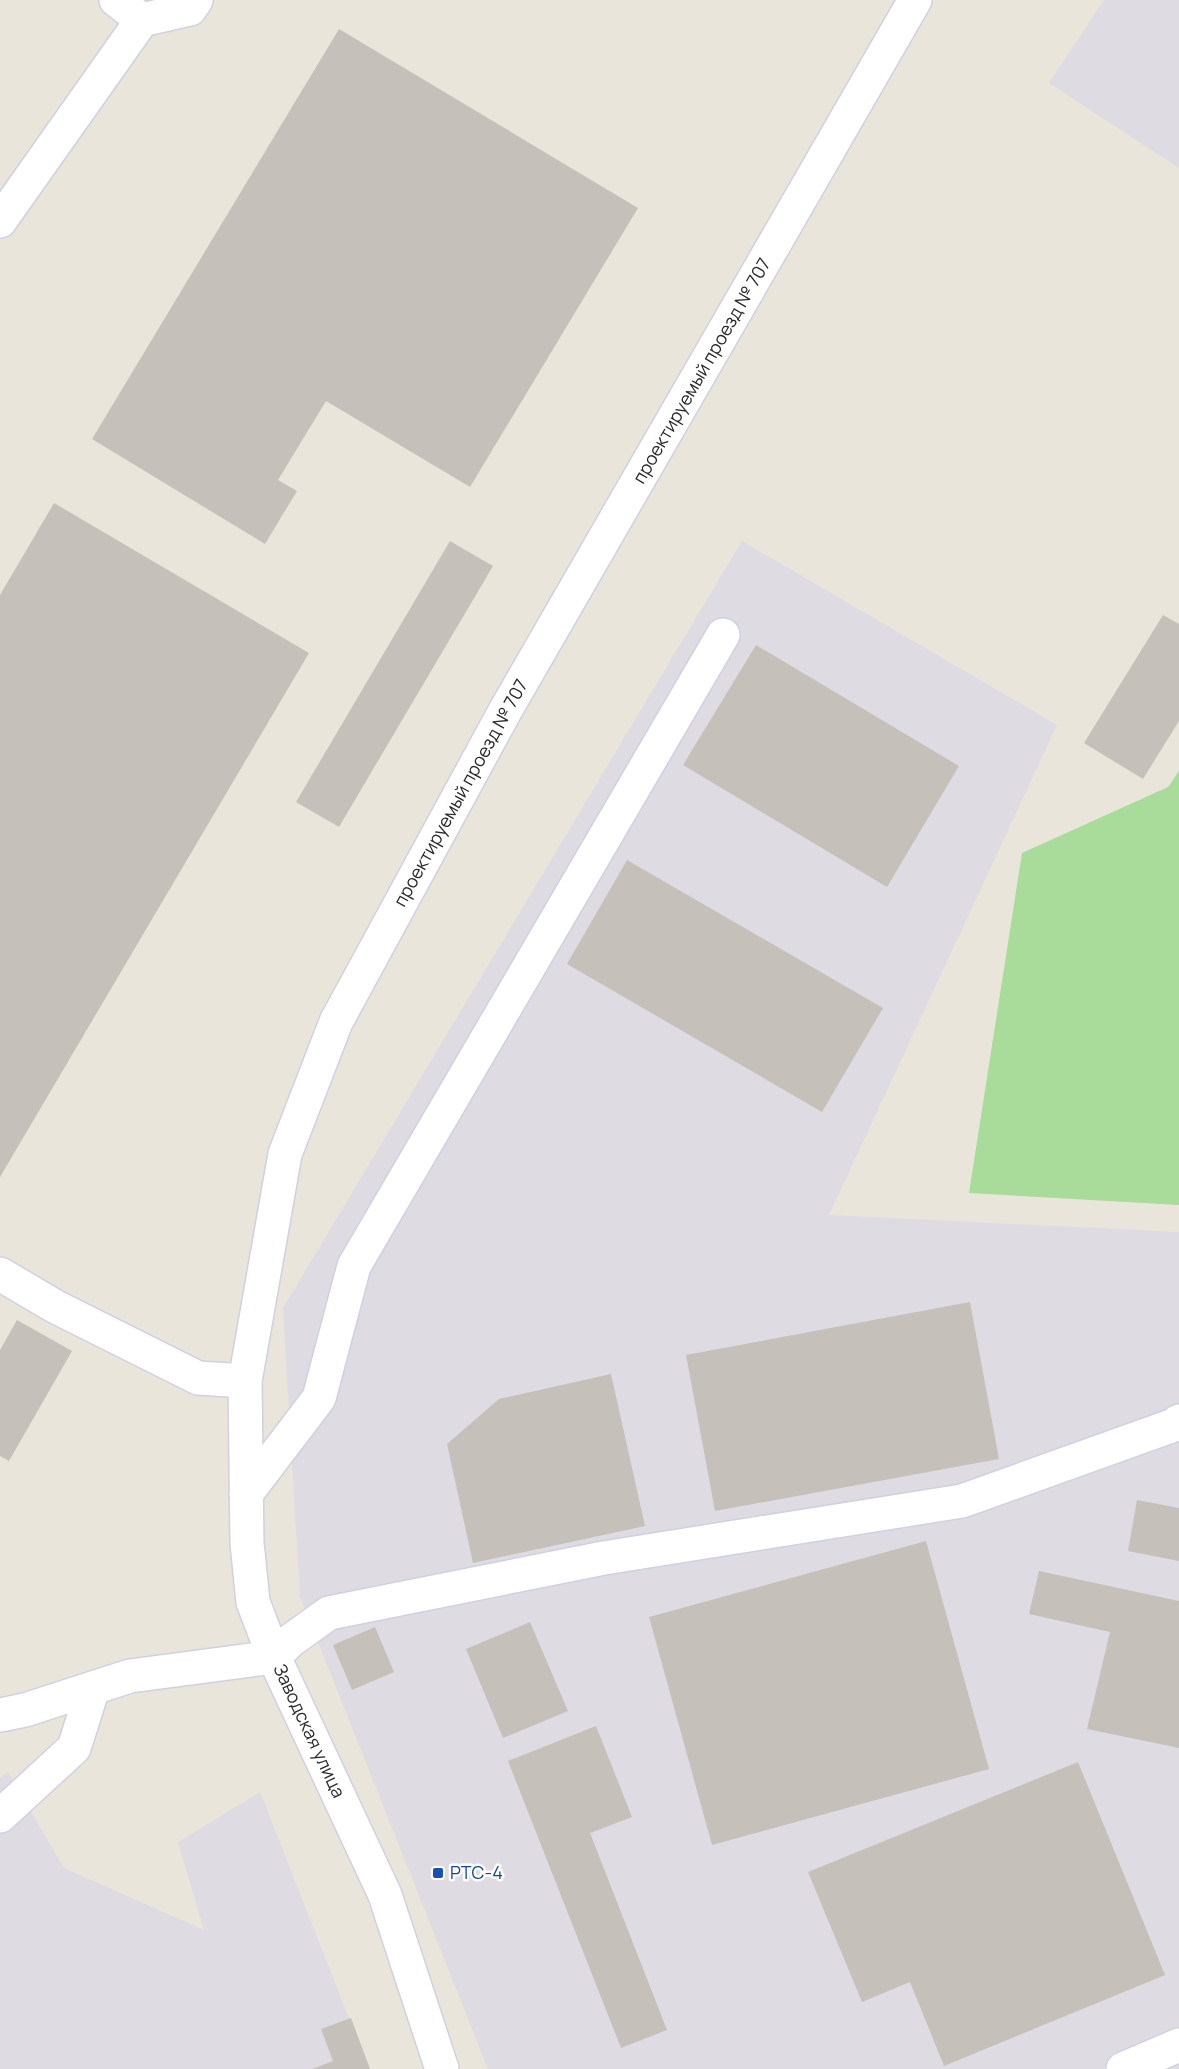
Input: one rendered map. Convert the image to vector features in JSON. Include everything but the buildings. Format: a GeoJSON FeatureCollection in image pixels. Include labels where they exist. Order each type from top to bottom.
{"type":"FeatureCollection","features":[{"type":"Feature","properties":{"kind":"street"},"geometry":{"type":"LineString","coordinates":[[116,0],[142,20]]}},
{"type":"Feature","properties":{"kind":"street"},"geometry":{"type":"LineString","coordinates":[[0,221],[142,20],[190,9],[196,0]]}},
{"type":"Feature","properties":{"kind":"street","name":"проектируемый проезд № 707"},"geometry":{"type":"LineString","coordinates":[[274,1657],[253,1602],[247,1543],[245,1381],[285,1154],[336,1022],[506,711],[915,0]]}},
{"type":"Feature","properties":{"kind":"street"},"geometry":{"type":"LineString","coordinates":[[246,1494],[319,1398],[354,1266],[723,635]]}},
{"type":"Feature","properties":{"kind":"street"},"geometry":{"type":"LineString","coordinates":[[0,1274],[56,1307],[198,1378],[245,1381]]}},
{"type":"Feature","properties":{"kind":"street"},"geometry":{"type":"LineString","coordinates":[[274,1657],[290,1641],[329,1613],[604,1558],[962,1501],[1174,1425],[1179,1421]]}},
{"type":"Feature","properties":{"kind":"street","name":"Заводская улица"},"geometry":{"type":"LineString","coordinates":[[0,1715],[25,1710],[130,1676],[274,1657],[385,1895],[442,2069]]}},
{"type":"Feature","properties":{"kind":"street"},"geometry":{"type":"LineString","coordinates":[[0,1816],[74,1748],[93,1688]]}},
{"type":"Feature","properties":{"kind":"street"},"geometry":{"type":"LineString","coordinates":[[1123,2069],[1179,2044]]}},
{"type":"Feature","properties":{"kind":"shaded area"},"geometry":{"type":"Polygon","coordinates":[[[1104,0],[1179,0],[1179,168],[1049,83],[1104,0]]]}},
{"type":"Feature","properties":{"kind":"shaded area"},"geometry":{"type":"Polygon","coordinates":[[[742,541],[1057,725],[829,1215],[1179,1232],[1179,2069],[488,2069],[300,1597],[283,1308],[742,541]]]}},
{"type":"Feature","properties":{"kind":"shaded area"},"geometry":{"type":"Polygon","coordinates":[[[8,1772],[64,1868],[204,1930],[178,1842],[260,1792],[369,2069],[0,2069],[0,1778],[8,1772]]]}},
{"type":"Feature","properties":{"kind":"green space"},"geometry":{"type":"Polygon","coordinates":[[[1179,771],[1179,1205],[969,1193],[1022,853],[1168,787],[1179,771]]]}},
{"type":"Feature","properties":{"kind":"place","name":"РТС-4"},"geometry":{"type":"Point","coordinates":[438,1873]}}]}
